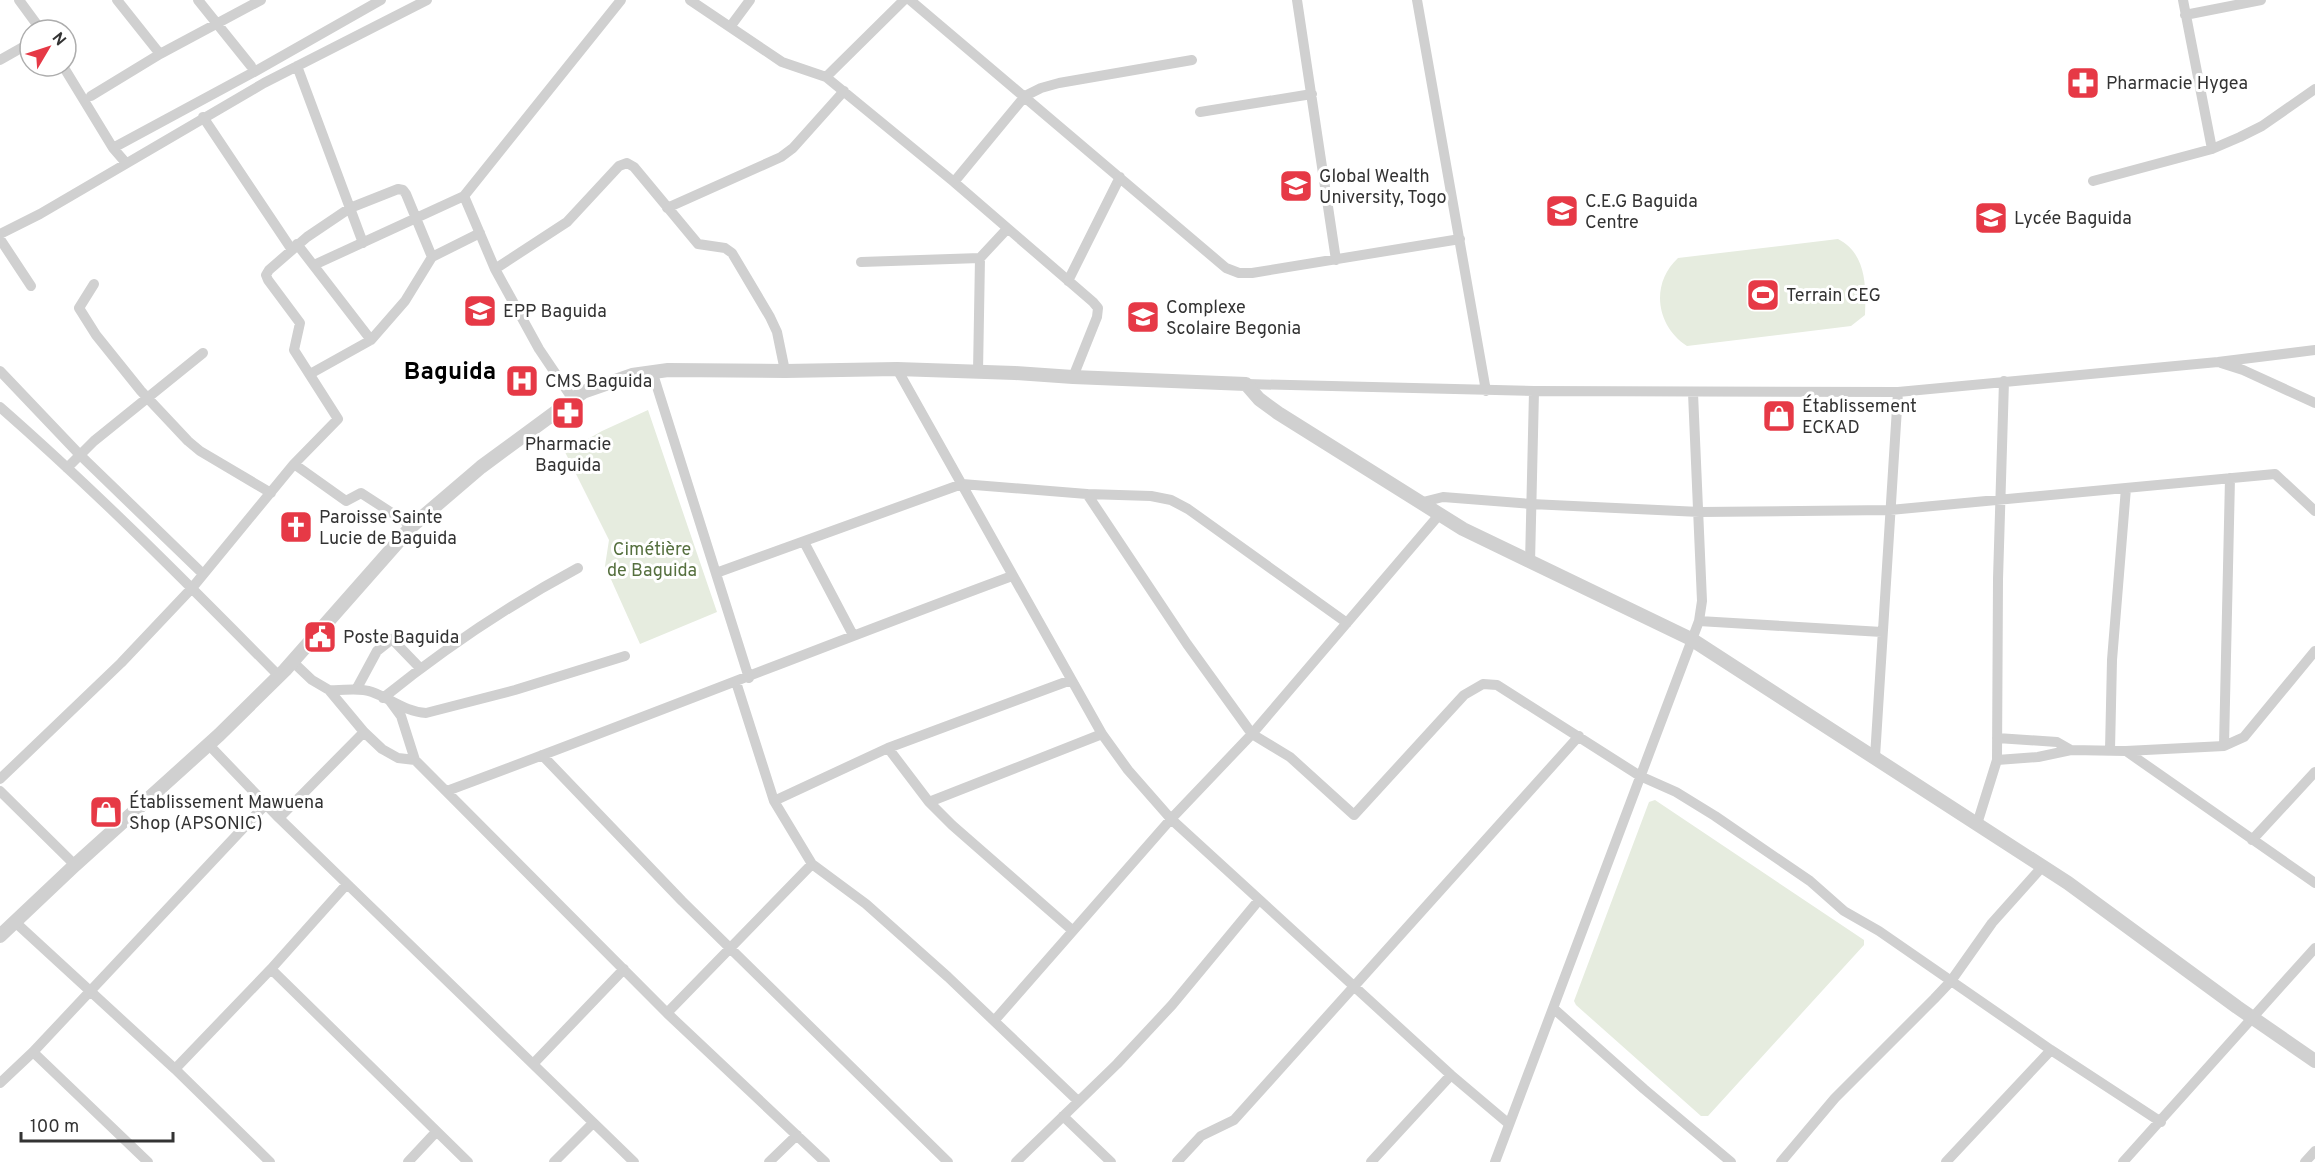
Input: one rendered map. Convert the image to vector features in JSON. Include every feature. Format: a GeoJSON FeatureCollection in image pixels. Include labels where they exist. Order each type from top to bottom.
{"type":"FeatureCollection","features":[{"type":"Feature","properties":{"kind":"street"},"geometry":{"type":"LineString","coordinates":[[19,0],[32,18]]}},
{"type":"Feature","properties":{"kind":"street"},"geometry":{"type":"LineString","coordinates":[[117,0],[160,54]]}},
{"type":"Feature","properties":{"kind":"street"},"geometry":{"type":"LineString","coordinates":[[198,0],[251,66]]}},
{"type":"Feature","properties":{"kind":"street"},"geometry":{"type":"LineString","coordinates":[[91,96],[160,54],[261,0]]}},
{"type":"Feature","properties":{"kind":"street"},"geometry":{"type":"LineString","coordinates":[[113,148],[381,0]]}},
{"type":"Feature","properties":{"kind":"street"},"geometry":{"type":"LineString","coordinates":[[0,234],[40,214],[202,117],[427,0]]}},
{"type":"Feature","properties":{"kind":"street"},"geometry":{"type":"LineString","coordinates":[[690,0],[782,62],[826,77],[954,182],[1093,302],[1098,308],[1097,317],[1073,377]]}},
{"type":"Feature","properties":{"kind":"street"},"geometry":{"type":"LineString","coordinates":[[730,27],[750,0]]}},
{"type":"Feature","properties":{"kind":"street"},"geometry":{"type":"LineString","coordinates":[[826,77],[904,0]]}},
{"type":"Feature","properties":{"kind":"street"},"geometry":{"type":"LineString","coordinates":[[910,0],[1226,268],[1239,273],[1252,273],[1460,239]]}},
{"type":"Feature","properties":{"kind":"street"},"geometry":{"type":"LineString","coordinates":[[1297,0],[1336,260]]}},
{"type":"Feature","properties":{"kind":"street"},"geometry":{"type":"LineString","coordinates":[[1417,0],[1486,391]]}},
{"type":"Feature","properties":{"kind":"street"},"geometry":{"type":"LineString","coordinates":[[2183,0],[2212,149]]}},
{"type":"Feature","properties":{"kind":"street"},"geometry":{"type":"LineString","coordinates":[[2185,15],[2262,0]]}},
{"type":"Feature","properties":{"kind":"street"},"geometry":{"type":"LineString","coordinates":[[314,265],[464,196],[616,2]]}},
{"type":"Feature","properties":{"kind":"street"},"geometry":{"type":"LineString","coordinates":[[0,60],[18,50]]}},
{"type":"Feature","properties":{"kind":"street"},"geometry":{"type":"LineString","coordinates":[[954,182],[1025,96],[1059,83],[1192,60]]}},
{"type":"Feature","properties":{"kind":"street"},"geometry":{"type":"LineString","coordinates":[[297,66],[363,243]]}},
{"type":"Feature","properties":{"kind":"street"},"geometry":{"type":"LineString","coordinates":[[70,78],[113,148],[126,163]]}},
{"type":"Feature","properties":{"kind":"street"},"geometry":{"type":"LineString","coordinates":[[2093,181],[2212,149],[2262,126],[2315,89]]}},
{"type":"Feature","properties":{"kind":"street"},"geometry":{"type":"LineString","coordinates":[[667,208],[781,158],[794,148],[844,91]]}},
{"type":"Feature","properties":{"kind":"street"},"geometry":{"type":"LineString","coordinates":[[1200,112],[1312,94]]}},
{"type":"Feature","properties":{"kind":"street"},"geometry":{"type":"LineString","coordinates":[[202,117],[295,247],[314,265],[371,340]]}},
{"type":"Feature","properties":{"kind":"street"},"geometry":{"type":"LineString","coordinates":[[495,270],[567,222],[619,166],[627,163],[634,167],[698,244],[725,248],[732,254],[777,332],[785,371]]}},
{"type":"Feature","properties":{"kind":"street"},"geometry":{"type":"LineString","coordinates":[[1068,281],[1120,177]]}},
{"type":"Feature","properties":{"kind":"street"},"geometry":{"type":"LineString","coordinates":[[0,779],[121,663],[192,588],[294,464],[338,419],[310,374],[297,358],[294,350],[300,330],[298,318],[266,275],[295,247],[350,208],[398,189],[406,194],[432,257]]}},
{"type":"Feature","properties":{"kind":"street"},"geometry":{"type":"LineString","coordinates":[[464,196],[495,270],[539,349],[572,398]]}},
{"type":"Feature","properties":{"kind":"street"},"geometry":{"type":"LineString","coordinates":[[978,372],[980,258],[1007,229]]}},
{"type":"Feature","properties":{"kind":"street"},"geometry":{"type":"LineString","coordinates":[[310,374],[371,340],[405,301],[432,257],[480,233]]}},
{"type":"Feature","properties":{"kind":"street"},"geometry":{"type":"LineString","coordinates":[[0,239],[31,286]]}},
{"type":"Feature","properties":{"kind":"street"},"geometry":{"type":"LineString","coordinates":[[861,262],[980,258]]}},
{"type":"Feature","properties":{"kind":"street"},"geometry":{"type":"LineString","coordinates":[[94,284],[79,308],[96,335],[148,399],[200,451],[271,493]]}},
{"type":"Feature","properties":{"kind":"street"},"geometry":{"type":"LineString","coordinates":[[0,936],[279,676],[412,526],[482,467],[572,398],[595,387],[652,371],[897,369],[1246,384],[1534,392],[1898,392],[2218,362],[2315,350]]}},
{"type":"Feature","properties":{"kind":"street"},"geometry":{"type":"LineString","coordinates":[[67,468],[94,441],[203,353]]}},
{"type":"Feature","properties":{"kind":"street"},"geometry":{"type":"LineString","coordinates":[[2218,362],[2243,370],[2315,403]]}},
{"type":"Feature","properties":{"kind":"street"},"geometry":{"type":"LineString","coordinates":[[897,369],[1102,734],[1128,770],[1171,819],[1451,1075],[1509,1124]]}},
{"type":"Feature","properties":{"kind":"street"},"geometry":{"type":"LineString","coordinates":[[0,371],[80,454],[204,574]]}},
{"type":"Feature","properties":{"kind":"street"},"geometry":{"type":"LineString","coordinates":[[652,371],[749,678]]}},
{"type":"Feature","properties":{"kind":"street"},"geometry":{"type":"LineString","coordinates":[[1977,824],[1997,759],[2000,498],[2004,381]]}},
{"type":"Feature","properties":{"kind":"street"},"geometry":{"type":"LineString","coordinates":[[1246,384],[1259,399],[1278,413],[1439,515],[1530,562],[1691,639],[2043,866],[2315,1061]]}},
{"type":"Feature","properties":{"kind":"street"},"geometry":{"type":"LineString","coordinates":[[1530,562],[1534,392]]}},
{"type":"Feature","properties":{"kind":"street"},"geometry":{"type":"LineString","coordinates":[[1875,758],[1898,392]]}},
{"type":"Feature","properties":{"kind":"street"},"geometry":{"type":"LineString","coordinates":[[1495,1162],[1699,621],[1702,601],[1694,393]]}},
{"type":"Feature","properties":{"kind":"street"},"geometry":{"type":"LineString","coordinates":[[0,407],[192,588],[279,676]]}},
{"type":"Feature","properties":{"kind":"street"},"geometry":{"type":"LineString","coordinates":[[294,464],[346,501],[361,493],[412,526]]}},
{"type":"Feature","properties":{"kind":"street"},"geometry":{"type":"LineString","coordinates":[[1419,503],[1443,497],[1531,504],[1700,512],[1890,510],[2275,474],[2315,511]]}},
{"type":"Feature","properties":{"kind":"street"},"geometry":{"type":"LineString","coordinates":[[2224,746],[2230,478]]}},
{"type":"Feature","properties":{"kind":"street"},"geometry":{"type":"LineString","coordinates":[[716,573],[962,484],[1087,494],[1151,496],[1171,500],[1188,509],[1347,623]]}},
{"type":"Feature","properties":{"kind":"street"},"geometry":{"type":"LineString","coordinates":[[2110,750],[2112,660],[2126,488]]}},
{"type":"Feature","properties":{"kind":"street"},"geometry":{"type":"LineString","coordinates":[[1087,494],[1187,644],[1252,734],[1297,763],[1354,815],[1464,695],[1483,684],[1497,685],[1640,776],[1676,792],[1715,816],[1810,881],[1844,911],[1879,931],[2051,1050],[2161,1122]]}},
{"type":"Feature","properties":{"kind":"street"},"geometry":{"type":"LineString","coordinates":[[993,1021],[1171,819],[1252,734],[1439,515]]}},
{"type":"Feature","properties":{"kind":"street"},"geometry":{"type":"LineString","coordinates":[[804,542],[853,635]]}},
{"type":"Feature","properties":{"kind":"street"},"geometry":{"type":"LineString","coordinates":[[386,699],[420,668],[525,597],[578,568]]}},
{"type":"Feature","properties":{"kind":"street"},"geometry":{"type":"LineString","coordinates":[[447,791],[1012,576]]}},
{"type":"Feature","properties":{"kind":"street"},"geometry":{"type":"LineString","coordinates":[[1699,621],[1882,632]]}},
{"type":"Feature","properties":{"kind":"street"},"geometry":{"type":"LineString","coordinates":[[357,688],[377,651],[392,639],[420,668]]}},
{"type":"Feature","properties":{"kind":"street"},"geometry":{"type":"LineString","coordinates":[[1997,759],[2038,757],[2071,750],[2126,751],[2224,746],[2244,737],[2315,651]]}},
{"type":"Feature","properties":{"kind":"street"},"geometry":{"type":"LineString","coordinates":[[329,690],[343,691],[357,688],[414,712],[426,713],[515,690],[625,656]]}},
{"type":"Feature","properties":{"kind":"street"},"geometry":{"type":"LineString","coordinates":[[292,661],[312,680],[329,690],[364,732],[382,748],[398,758],[415,760]]}},
{"type":"Feature","properties":{"kind":"street"},"geometry":{"type":"LineString","coordinates":[[774,801],[888,748],[1071,680]]}},
{"type":"Feature","properties":{"kind":"street"},"geometry":{"type":"LineString","coordinates":[[736,682],[774,801],[812,864],[866,904],[1078,1101]]}},
{"type":"Feature","properties":{"kind":"street"},"geometry":{"type":"LineString","coordinates":[[386,699],[401,716],[415,760],[667,1013],[825,1162]]}},
{"type":"Feature","properties":{"kind":"street"},"geometry":{"type":"LineString","coordinates":[[279,818],[364,732]]}},
{"type":"Feature","properties":{"kind":"street"},"geometry":{"type":"LineString","coordinates":[[929,802],[1102,734]]}},
{"type":"Feature","properties":{"kind":"street"},"geometry":{"type":"LineString","coordinates":[[1177,1162],[1201,1136],[1234,1120],[1579,736]]}},
{"type":"Feature","properties":{"kind":"street"},"geometry":{"type":"LineString","coordinates":[[1997,738],[2057,742],[2071,750]]}},
{"type":"Feature","properties":{"kind":"street"},"geometry":{"type":"LineString","coordinates":[[208,744],[279,818],[634,1162]]}},
{"type":"Feature","properties":{"kind":"street"},"geometry":{"type":"LineString","coordinates":[[888,748],[929,802],[952,825],[1072,930]]}},
{"type":"Feature","properties":{"kind":"street"},"geometry":{"type":"LineString","coordinates":[[2126,751],[2315,883]]}},
{"type":"Feature","properties":{"kind":"street"},"geometry":{"type":"LineString","coordinates":[[542,755],[682,901],[948,1162]]}},
{"type":"Feature","properties":{"kind":"street"},"geometry":{"type":"LineString","coordinates":[[2252,840],[2315,772]]}},
{"type":"Feature","properties":{"kind":"street"},"geometry":{"type":"LineString","coordinates":[[0,791],[75,865]]}},
{"type":"Feature","properties":{"kind":"street"},"geometry":{"type":"LineString","coordinates":[[0,1083],[33,1052],[266,804]]}},
{"type":"Feature","properties":{"kind":"street"},"geometry":{"type":"LineString","coordinates":[[667,1013],[812,864]]}},
{"type":"Feature","properties":{"kind":"street"},"geometry":{"type":"LineString","coordinates":[[1780,1162],[1835,1098],[1951,981],[1992,923],[2043,866]]}},
{"type":"Feature","properties":{"kind":"street"},"geometry":{"type":"LineString","coordinates":[[175,1070],[271,969],[347,884]]}},
{"type":"Feature","properties":{"kind":"street"},"geometry":{"type":"LineString","coordinates":[[1016,1162],[1172,1005],[1259,900]]}},
{"type":"Feature","properties":{"kind":"street"},"geometry":{"type":"LineString","coordinates":[[15,922],[90,990],[270,1162]]}},
{"type":"Feature","properties":{"kind":"street"},"geometry":{"type":"LineString","coordinates":[[2123,1162],[2315,948]]}},
{"type":"Feature","properties":{"kind":"street"},"geometry":{"type":"LineString","coordinates":[[271,969],[468,1162]]}},
{"type":"Feature","properties":{"kind":"street"},"geometry":{"type":"LineString","coordinates":[[533,1064],[624,969]]}},
{"type":"Feature","properties":{"kind":"street"},"geometry":{"type":"LineString","coordinates":[[1553,1008],[1731,1162]]}},
{"type":"Feature","properties":{"kind":"street"},"geometry":{"type":"LineString","coordinates":[[1946,1162],[2051,1050]]}},
{"type":"Feature","properties":{"kind":"street"},"geometry":{"type":"LineString","coordinates":[[33,1052],[148,1162]]}},
{"type":"Feature","properties":{"kind":"street"},"geometry":{"type":"LineString","coordinates":[[1371,1162],[1451,1075]]}},
{"type":"Feature","properties":{"kind":"street"},"geometry":{"type":"LineString","coordinates":[[1063,1116],[1111,1162]]}},
{"type":"Feature","properties":{"kind":"street"},"geometry":{"type":"LineString","coordinates":[[554,1162],[593,1123]]}},
{"type":"Feature","properties":{"kind":"street"},"geometry":{"type":"LineString","coordinates":[[408,1162],[436,1132]]}},
{"type":"Feature","properties":{"kind":"street"},"geometry":{"type":"LineString","coordinates":[[769,1162],[797,1135]]}},
{"type":"Feature","properties":{"kind":"street"},"geometry":{"type":"LineString","coordinates":[[2305,1162],[2315,1151]]}},
{"type":"Feature","properties":{"kind":"street"},"geometry":{"type":"LineString","coordinates":[[251,1162],[260,1152]]}},
{"type":"Feature","properties":{"kind":"green space","name":"Terrain CEG"},"geometry":{"type":"Polygon","coordinates":[[[1838,239],[1855,253],[1860,262],[1865,283],[1865,315],[1851,326],[1687,346],[1677,338],[1663,316],[1660,292],[1663,280],[1669,268],[1678,258],[1838,239]]]}},
{"type":"Feature","properties":{"kind":"green space","name":"Cimétière de Baguida"},"geometry":{"type":"Polygon","coordinates":[[[648,410],[717,612],[640,644],[605,566],[609,540],[565,452],[602,431],[648,410]]]}},
{"type":"Feature","properties":{"kind":"green space"},"geometry":{"type":"Polygon","coordinates":[[[1655,800],[1864,940],[1864,945],[1708,1116],[1701,1116],[1574,1001],[1649,802],[1655,800]]]}},
{"type":"Feature","properties":{"kind":"place","name":"Pharmacie Hygea"},"geometry":{"type":"Point","coordinates":[2083,83]}},
{"type":"Feature","properties":{"kind":"place","name":"Global Wealth University, Togo"},"geometry":{"type":"Point","coordinates":[1296,186]}},
{"type":"Feature","properties":{"kind":"place","name":"C.E.G Baguida Centre"},"geometry":{"type":"Point","coordinates":[1562,211]}},
{"type":"Feature","properties":{"kind":"place","name":"Lycée Baguida"},"geometry":{"type":"Point","coordinates":[1991,218]}},
{"type":"Feature","properties":{"kind":"place","name":"Terrain CEG"},"geometry":{"type":"Point","coordinates":[1763,295]}},
{"type":"Feature","properties":{"kind":"place","name":"EPP Baguida"},"geometry":{"type":"Point","coordinates":[480,311]}},
{"type":"Feature","properties":{"kind":"place","name":"Complexe Scolaire Begonia"},"geometry":{"type":"Point","coordinates":[1143,317]}},
{"type":"Feature","properties":{"kind":"place","name":"CMS Baguida"},"geometry":{"type":"Point","coordinates":[522,381]}},
{"type":"Feature","properties":{"kind":"place","name":"Pharmacie Baguida"},"geometry":{"type":"Point","coordinates":[568,413]}},
{"type":"Feature","properties":{"kind":"place","name":"Établissement ECKAD"},"geometry":{"type":"Point","coordinates":[1779,416]}},
{"type":"Feature","properties":{"kind":"place","name":"Paroisse Sainte Lucie de Baguida"},"geometry":{"type":"Point","coordinates":[296,527]}},
{"type":"Feature","properties":{"kind":"place","name":"Poste Baguida"},"geometry":{"type":"Point","coordinates":[320,637]}},
{"type":"Feature","properties":{"kind":"place","name":"Établissement Mawuena Shop (APSONIC)"},"geometry":{"type":"Point","coordinates":[106,812]}},
{"type":"Feature","properties":{"kind":"district","name":"Baguida"},"geometry":{"type":"Point","coordinates":[450,371]}}]}
